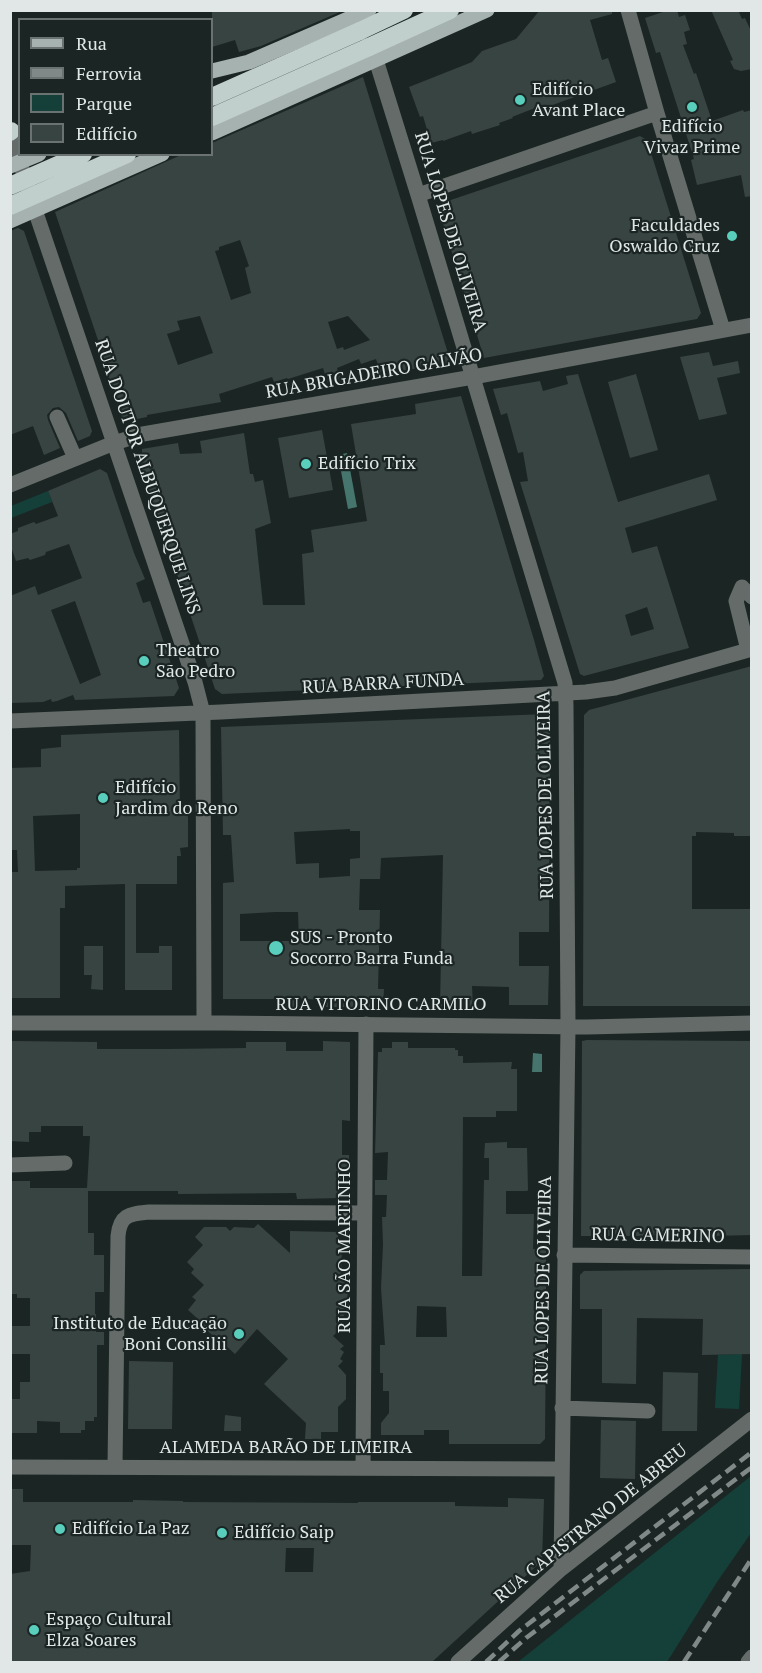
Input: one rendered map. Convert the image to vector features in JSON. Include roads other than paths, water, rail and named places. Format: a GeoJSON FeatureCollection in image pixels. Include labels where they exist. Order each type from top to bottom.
{"type":"FeatureCollection","features":[{"type":"Feature","properties":{"kind":"highway"},"geometry":{"type":"LineString","coordinates":[[213,97],[404,10]]}},
{"type":"Feature","properties":{"kind":"highway"},"geometry":{"type":"LineString","coordinates":[[213,117],[450,10]]}},
{"type":"Feature","properties":{"kind":"highway"},"geometry":{"type":"LineString","coordinates":[[10,186],[78,156]]}},
{"type":"Feature","properties":{"kind":"highway"},"geometry":{"type":"LineString","coordinates":[[10,206],[122,156]]}},
{"type":"Feature","properties":{"kind":"main road"},"geometry":{"type":"LineString","coordinates":[[213,133],[487,10]]}},
{"type":"Feature","properties":{"kind":"main road"},"geometry":{"type":"LineString","coordinates":[[213,79],[364,11]]}},
{"type":"Feature","properties":{"kind":"main road"},"geometry":{"type":"LineString","coordinates":[[213,71],[249,62]]}},
{"type":"Feature","properties":{"kind":"main road"},"geometry":{"type":"LineString","coordinates":[[15,164],[34,156]]}},
{"type":"Feature","properties":{"kind":"main road"},"geometry":{"type":"LineString","coordinates":[[10,221],[157,156]]}},
{"type":"Feature","properties":{"kind":"street"},"geometry":{"type":"LineString","coordinates":[[628,10],[723,330]]}},
{"type":"Feature","properties":{"kind":"street","name":"RUA LOPES DE OLIVEIRA"},"geometry":{"type":"LineString","coordinates":[[364,11],[376,60],[563,674],[566,694],[568,1026],[561,1569]]}},
{"type":"Feature","properties":{"kind":"street"},"geometry":{"type":"LineString","coordinates":[[418,195],[657,113]]}},
{"type":"Feature","properties":{"kind":"street","name":"RUA DOUTOR ALBUQUERQUE LINS"},"geometry":{"type":"LineString","coordinates":[[11,131],[15,164],[35,210],[195,682],[203,713],[205,735],[204,1023]]}},
{"type":"Feature","properties":{"kind":"street","name":"RUA BRIGADEIRO GALVÃO"},"geometry":{"type":"LineString","coordinates":[[10,485],[114,442],[143,434],[473,377],[752,325]]}},
{"type":"Feature","properties":{"kind":"street"},"geometry":{"type":"LineString","coordinates":[[57,417],[75,458]]}},
{"type":"Feature","properties":{"kind":"street"},"geometry":{"type":"LineString","coordinates":[[750,650],[736,600],[742,587],[752,597]]}},
{"type":"Feature","properties":{"kind":"street","name":"RUA BARRA FUNDA"},"geometry":{"type":"LineString","coordinates":[[10,721],[566,694],[615,688],[750,650]]}},
{"type":"Feature","properties":{"kind":"street","name":"RUA VITORINO CARMILO"},"geometry":{"type":"LineString","coordinates":[[10,1023],[568,1026],[752,1023]]}},
{"type":"Feature","properties":{"kind":"street","name":"RUA SÃO MARTINHO"},"geometry":{"type":"LineString","coordinates":[[363,1468],[366,1024]]}},
{"type":"Feature","properties":{"kind":"street"},"geometry":{"type":"LineString","coordinates":[[10,1165],[65,1163]]}},
{"type":"Feature","properties":{"kind":"street"},"geometry":{"type":"LineString","coordinates":[[115,1467],[118,1228],[121,1221],[127,1216],[149,1212],[364,1213]]}},
{"type":"Feature","properties":{"kind":"street","name":"RUA CAMERINO"},"geometry":{"type":"LineString","coordinates":[[564,1255],[752,1257]]}},
{"type":"Feature","properties":{"kind":"street"},"geometry":{"type":"LineString","coordinates":[[562,1408],[648,1411]]}},
{"type":"Feature","properties":{"kind":"street","name":"RUA CAPISTRANO DE ABREU"},"geometry":{"type":"LineString","coordinates":[[458,1662],[561,1569],[752,1419]]}},
{"type":"Feature","properties":{"kind":"street","name":"ALAMEDA BARÃO DE LIMEIRA"},"geometry":{"type":"LineString","coordinates":[[10,1467],[562,1469]]}},
{"type":"Feature","properties":{"kind":"street"},"geometry":{"type":"LineString","coordinates":[[748,1662],[752,1657]]}},
{"type":"Feature","properties":{"kind":"railway"},"geometry":{"type":"LineString","coordinates":[[486,1662],[519,1631],[752,1452]]}},
{"type":"Feature","properties":{"kind":"railway"},"geometry":{"type":"LineString","coordinates":[[499,1662],[526,1638],[752,1467]]}},
{"type":"Feature","properties":{"kind":"railway"},"geometry":{"type":"LineString","coordinates":[[684,1662],[752,1558]]}},
{"type":"Feature","properties":{"kind":"place","name":"Edifício Avant Place"},"geometry":{"type":"Point","coordinates":[520,100]}},
{"type":"Feature","properties":{"kind":"place","name":"Edifício Vivaz Prime"},"geometry":{"type":"Point","coordinates":[692,107]}},
{"type":"Feature","properties":{"kind":"place","name":"Faculdades Oswaldo Cruz"},"geometry":{"type":"Point","coordinates":[732,236]}},
{"type":"Feature","properties":{"kind":"place","name":"Edifício Trix"},"geometry":{"type":"Point","coordinates":[306,464]}},
{"type":"Feature","properties":{"kind":"place","name":"Theatro São Pedro"},"geometry":{"type":"Point","coordinates":[144,661]}},
{"type":"Feature","properties":{"kind":"place","name":"Edifício Jardim do Reno"},"geometry":{"type":"Point","coordinates":[103,798]}},
{"type":"Feature","properties":{"kind":"place","name":"SUS - Pronto Socorro Barra Funda"},"geometry":{"type":"Point","coordinates":[276,948]}},
{"type":"Feature","properties":{"kind":"place","name":"Instituto de Educação Boni Consilii"},"geometry":{"type":"Point","coordinates":[239,1334]}},
{"type":"Feature","properties":{"kind":"place","name":"Edifício La Paz"},"geometry":{"type":"Point","coordinates":[60,1529]}},
{"type":"Feature","properties":{"kind":"place","name":"Edifício Saip"},"geometry":{"type":"Point","coordinates":[222,1533]}},
{"type":"Feature","properties":{"kind":"place","name":"Espaço Cultural Elza Soares"},"geometry":{"type":"Point","coordinates":[34,1630]}}]}
